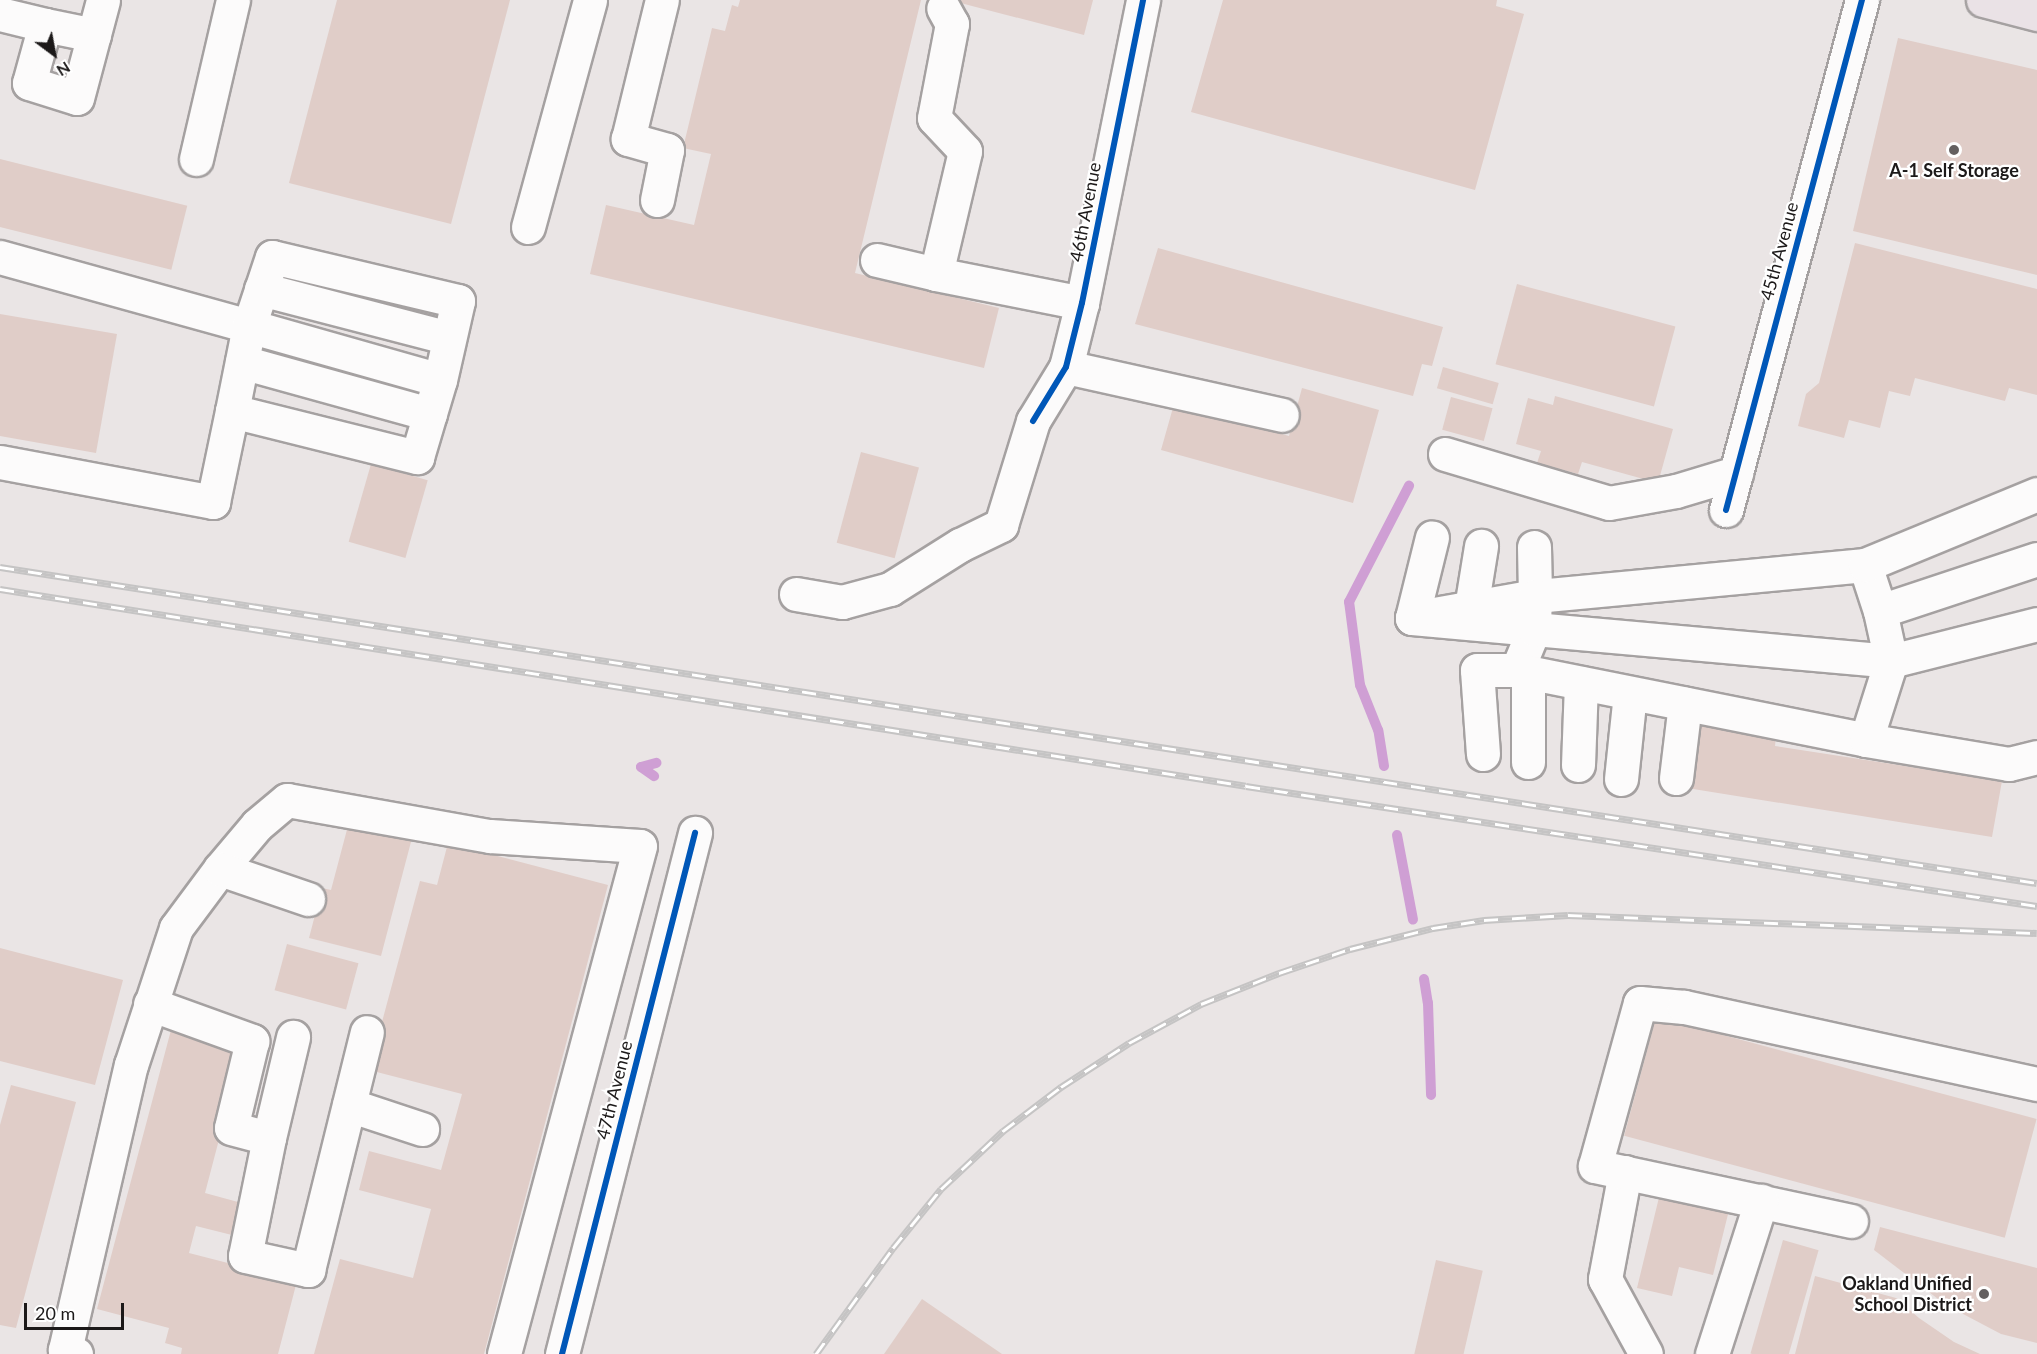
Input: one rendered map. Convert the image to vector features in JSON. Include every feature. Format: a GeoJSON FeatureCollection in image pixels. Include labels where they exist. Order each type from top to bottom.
{"type":"FeatureCollection","features":[{"type":"Feature","properties":{"kind":"main road"},"geometry":{"type":"LineString","coordinates":[[1983,0],[2026,8]]}},
{"type":"Feature","properties":{"kind":"street"},"geometry":{"type":"LineString","coordinates":[[45,25],[29,83],[77,98],[103,0]]}},
{"type":"Feature","properties":{"kind":"street"},"geometry":{"type":"LineString","coordinates":[[196,159],[234,0]]}},
{"type":"Feature","properties":{"kind":"street"},"geometry":{"type":"LineString","coordinates":[[528,227],[590,0]]}},
{"type":"Feature","properties":{"kind":"street"},"geometry":{"type":"LineString","coordinates":[[657,200],[668,150],[628,139],[662,0]]}},
{"type":"Feature","properties":{"kind":"street","name":"46th Avenue"},"geometry":{"type":"LineString","coordinates":[[795,594],[842,602],[890,589],[960,545],[1001,525],[1033,422],[1066,367],[1082,303],[1143,0]]}},
{"type":"Feature","properties":{"kind":"street","name":"45th Avenue"},"geometry":{"type":"LineString","coordinates":[[1726,510],[1862,0]]}},
{"type":"Feature","properties":{"kind":"street"},"geometry":{"type":"LineString","coordinates":[[936,274],[965,151],[934,118],[952,24],[943,8]]}},
{"type":"Feature","properties":{"kind":"street"},"geometry":{"type":"LineString","coordinates":[[0,14],[94,35]]}},
{"type":"Feature","properties":{"kind":"street"},"geometry":{"type":"LineString","coordinates":[[0,257],[440,380]]}},
{"type":"Feature","properties":{"kind":"street"},"geometry":{"type":"LineString","coordinates":[[877,260],[1082,303]]}},
{"type":"Feature","properties":{"kind":"street"},"geometry":{"type":"LineString","coordinates":[[0,462],[213,502],[249,326],[261,289],[449,338],[440,380],[417,457],[232,411]]}},
{"type":"Feature","properties":{"kind":"street"},"geometry":{"type":"LineString","coordinates":[[242,362],[430,414]]}},
{"type":"Feature","properties":{"kind":"street"},"geometry":{"type":"LineString","coordinates":[[1066,367],[1282,415]]}},
{"type":"Feature","properties":{"kind":"street"},"geometry":{"type":"LineString","coordinates":[[1445,454],[1609,503],[1676,491],[1736,473]]}},
{"type":"Feature","properties":{"kind":"street"},"geometry":{"type":"LineString","coordinates":[[1412,618],[1535,596],[1865,565],[2037,494]]}},
{"type":"Feature","properties":{"kind":"street"},"geometry":{"type":"LineString","coordinates":[[1412,618],[1432,537]]}},
{"type":"Feature","properties":{"kind":"street"},"geometry":{"type":"LineString","coordinates":[[1471,608],[1481,546]]}},
{"type":"Feature","properties":{"kind":"street"},"geometry":{"type":"LineString","coordinates":[[1528,762],[1522,672],[1534,629],[1534,547]]}},
{"type":"Feature","properties":{"kind":"street"},"geometry":{"type":"LineString","coordinates":[[1880,611],[2037,559]]}},
{"type":"Feature","properties":{"kind":"street"},"geometry":{"type":"LineString","coordinates":[[1865,565],[1880,611],[1891,661],[1866,740]]}},
{"type":"Feature","properties":{"kind":"street"},"geometry":{"type":"LineString","coordinates":[[1412,618],[1891,661],[2037,624]]}},
{"type":"Feature","properties":{"kind":"street"},"geometry":{"type":"LineString","coordinates":[[1483,754],[1478,670],[1522,672],[1866,740],[2009,764],[2037,757]]}},
{"type":"Feature","properties":{"kind":"street"},"geometry":{"type":"LineString","coordinates":[[1578,765],[1581,683]]}},
{"type":"Feature","properties":{"kind":"street"},"geometry":{"type":"LineString","coordinates":[[1620,779],[1630,693]]}},
{"type":"Feature","properties":{"kind":"street"},"geometry":{"type":"LineString","coordinates":[[1676,778],[1685,704]]}},
{"type":"Feature","properties":{"kind":"street"},"geometry":{"type":"LineString","coordinates":[[76,1354],[65,1350],[131,1065],[176,927],[257,825],[287,800],[490,836],[640,846],[504,1354]]}},
{"type":"Feature","properties":{"kind":"street","name":"47th Avenue"},"geometry":{"type":"LineString","coordinates":[[562,1354],[695,834]]}},
{"type":"Feature","properties":{"kind":"street"},"geometry":{"type":"LineString","coordinates":[[220,869],[308,899]]}},
{"type":"Feature","properties":{"kind":"street"},"geometry":{"type":"LineString","coordinates":[[1851,1221],[1595,1166],[1640,1003],[1684,1007],[2037,1084]]}},
{"type":"Feature","properties":{"kind":"street"},"geometry":{"type":"LineString","coordinates":[[150,1004],[252,1041],[231,1128],[269,1138]]}},
{"type":"Feature","properties":{"kind":"street"},"geometry":{"type":"LineString","coordinates":[[293,1037],[269,1138],[246,1256],[308,1270],[367,1032]]}},
{"type":"Feature","properties":{"kind":"street"},"geometry":{"type":"LineString","coordinates":[[349,1105],[422,1129]]}},
{"type":"Feature","properties":{"kind":"street"},"geometry":{"type":"LineString","coordinates":[[1625,1172],[1605,1279],[1646,1354]]}},
{"type":"Feature","properties":{"kind":"street"},"geometry":{"type":"LineString","coordinates":[[1712,1354],[1761,1201]]}},
{"type":"Feature","properties":{"kind":"building"},"geometry":{"type":"Polygon","coordinates":[[[337,0],[510,0],[451,224],[289,183],[337,0]]]}},
{"type":"Feature","properties":{"kind":"building"},"geometry":{"type":"Polygon","coordinates":[[[740,0],[921,0],[855,273],[999,308],[984,368],[590,274],[606,205],[694,225],[711,154],[683,148],[712,28],[725,31],[732,5],[738,7],[740,0]]]}},
{"type":"Feature","properties":{"kind":"building"},"geometry":{"type":"Polygon","coordinates":[[[949,0],[1093,0],[1084,35],[949,0]]]}},
{"type":"Feature","properties":{"kind":"building"},"geometry":{"type":"Polygon","coordinates":[[[1223,0],[1497,0],[1496,6],[1524,14],[1475,190],[1191,112],[1223,0]]]}},
{"type":"Feature","properties":{"kind":"building","name":"A-1 Self Storage"},"geometry":{"type":"Polygon","coordinates":[[[1898,38],[2037,70],[2037,275],[1853,231],[1898,38]]]}},
{"type":"Feature","properties":{"kind":"building"},"geometry":{"type":"Polygon","coordinates":[[[0,159],[187,206],[171,270],[0,227],[0,159]]]}},
{"type":"Feature","properties":{"kind":"building"},"geometry":{"type":"Polygon","coordinates":[[[1855,243],[2037,289],[2037,395],[2009,388],[2005,401],[1915,378],[1910,396],[1889,391],[1880,428],[1849,420],[1844,438],[1798,426],[1806,394],[1819,383],[1855,243]]]}},
{"type":"Feature","properties":{"kind":"building"},"geometry":{"type":"Polygon","coordinates":[[[1158,248],[1443,327],[1432,366],[1422,364],[1413,396],[1135,324],[1158,248]]]}},
{"type":"Feature","properties":{"kind":"building"},"geometry":{"type":"Polygon","coordinates":[[[1517,284],[1675,326],[1654,407],[1496,364],[1517,284]]]}},
{"type":"Feature","properties":{"kind":"building"},"geometry":{"type":"Polygon","coordinates":[[[0,314],[117,334],[96,453],[0,436],[0,314]]]}},
{"type":"Feature","properties":{"kind":"building"},"geometry":{"type":"Polygon","coordinates":[[[1443,367],[1499,383],[1493,404],[1437,388],[1443,367]]]}},
{"type":"Feature","properties":{"kind":"building"},"geometry":{"type":"Polygon","coordinates":[[[1302,388],[1379,410],[1353,503],[1161,450],[1174,404],[1289,436],[1302,388]]]}},
{"type":"Feature","properties":{"kind":"building"},"geometry":{"type":"Polygon","coordinates":[[[1555,396],[1673,429],[1658,483],[1582,462],[1578,474],[1537,463],[1541,451],[1516,444],[1528,398],[1553,405],[1555,396]]]}},
{"type":"Feature","properties":{"kind":"building"},"geometry":{"type":"Polygon","coordinates":[[[1451,397],[1493,408],[1484,441],[1442,430],[1451,397]]]}},
{"type":"Feature","properties":{"kind":"building"},"geometry":{"type":"Polygon","coordinates":[[[861,452],[919,468],[895,558],[837,543],[861,452]]]}},
{"type":"Feature","properties":{"kind":"building"},"geometry":{"type":"Polygon","coordinates":[[[371,464],[428,480],[405,558],[349,542],[371,464]]]}},
{"type":"Feature","properties":{"kind":"building"},"geometry":{"type":"Polygon","coordinates":[[[1701,713],[1777,726],[1775,746],[2002,781],[1992,837],[1687,788],[1701,713]]]}},
{"type":"Feature","properties":{"kind":"building"},"geometry":{"type":"Polygon","coordinates":[[[349,822],[412,838],[381,956],[309,938],[322,888],[331,890],[349,822]]]}},
{"type":"Feature","properties":{"kind":"building"},"geometry":{"type":"Polygon","coordinates":[[[448,843],[608,885],[484,1354],[314,1354],[340,1259],[413,1278],[431,1209],[359,1190],[369,1151],[441,1170],[462,1094],[369,1070],[420,881],[437,885],[448,843]]]}},
{"type":"Feature","properties":{"kind":"building"},"geometry":{"type":"Polygon","coordinates":[[[287,944],[358,963],[346,1010],[275,990],[287,944]]]}},
{"type":"Feature","properties":{"kind":"building"},"geometry":{"type":"Polygon","coordinates":[[[0,948],[123,980],[95,1085],[0,1061],[0,948]]]}},
{"type":"Feature","properties":{"kind":"building"},"geometry":{"type":"Polygon","coordinates":[[[1656,1017],[2037,1119],[2005,1238],[1624,1136],[1656,1017]]]}},
{"type":"Feature","properties":{"kind":"building"},"geometry":{"type":"Polygon","coordinates":[[[171,1030],[243,1048],[205,1193],[249,1205],[240,1237],[196,1226],[189,1253],[297,1281],[278,1354],[181,1354],[182,1348],[165,1343],[169,1328],[97,1309],[171,1030]]]}},
{"type":"Feature","properties":{"kind":"building"},"geometry":{"type":"Polygon","coordinates":[[[11,1085],[76,1102],[16,1328],[0,1325],[0,1125],[11,1085]]]}},
{"type":"Feature","properties":{"kind":"building"},"geometry":{"type":"Polygon","coordinates":[[[1662,1185],[1731,1202],[1713,1275],[1679,1267],[1672,1296],[1637,1288],[1662,1185]]]}},
{"type":"Feature","properties":{"kind":"building","name":"Oakland Unified School District"},"geometry":{"type":"Polygon","coordinates":[[[1880,1227],[2037,1268],[2037,1343],[2001,1334],[1946,1305],[1874,1250],[1880,1227]]]}},
{"type":"Feature","properties":{"kind":"building"},"geometry":{"type":"Polygon","coordinates":[[[1783,1240],[1819,1250],[1789,1354],[1750,1353],[1783,1240]]]}},
{"type":"Feature","properties":{"kind":"building"},"geometry":{"type":"Polygon","coordinates":[[[1436,1260],[1483,1271],[1464,1354],[1414,1354],[1436,1260]]]}},
{"type":"Feature","properties":{"kind":"building","name":"Oakland Unified School District"},"geometry":{"type":"Polygon","coordinates":[[[1815,1276],[1896,1298],[1919,1318],[1954,1342],[1980,1354],[1795,1354],[1815,1276]]]}},
{"type":"Feature","properties":{"kind":"building"},"geometry":{"type":"Polygon","coordinates":[[[922,1299],[1002,1354],[884,1354],[922,1299]]]}},
{"type":"Feature","properties":{"kind":"waterway"},"geometry":{"type":"LineString","coordinates":[[1384,766],[1378,730],[1360,685],[1349,602],[1409,486]]}},
{"type":"Feature","properties":{"kind":"waterway"},"geometry":{"type":"LineString","coordinates":[[641,767],[656,763]]}},
{"type":"Feature","properties":{"kind":"waterway"},"geometry":{"type":"LineString","coordinates":[[641,767],[654,776]]}},
{"type":"Feature","properties":{"kind":"waterway"},"geometry":{"type":"LineString","coordinates":[[1397,835],[1413,920]]}},
{"type":"Feature","properties":{"kind":"waterway"},"geometry":{"type":"LineString","coordinates":[[1424,979],[1428,1003],[1431,1095]]}},
{"type":"Feature","properties":{"kind":"railway"},"geometry":{"type":"LineString","coordinates":[[0,567],[2037,883]]}},
{"type":"Feature","properties":{"kind":"railway"},"geometry":{"type":"LineString","coordinates":[[0,589],[1246,786],[2037,906]]}},
{"type":"Feature","properties":{"kind":"railway"},"geometry":{"type":"LineString","coordinates":[[816,1354],[893,1248],[941,1189],[1003,1131],[1061,1087],[1129,1043],[1201,1004],[1279,973],[1350,949],[1433,928],[1484,920],[1568,915],[2037,933]]}},
{"type":"Feature","properties":{"kind":"cycle path"},"geometry":{"type":"LineString","coordinates":[[1033,421],[1066,367],[1082,303],[1143,0]]}},
{"type":"Feature","properties":{"kind":"cycle path"},"geometry":{"type":"LineString","coordinates":[[1726,510],[1862,0]]}},
{"type":"Feature","properties":{"kind":"cycle path"},"geometry":{"type":"LineString","coordinates":[[562,1354],[695,833]]}},
{"type":"Feature","properties":{"kind":"place","name":"A-1 Self Storage"},"geometry":{"type":"Point","coordinates":[1954,150]}},
{"type":"Feature","properties":{"kind":"place","name":"Oakland Unified School District"},"geometry":{"type":"Point","coordinates":[1984,1294]}}]}
